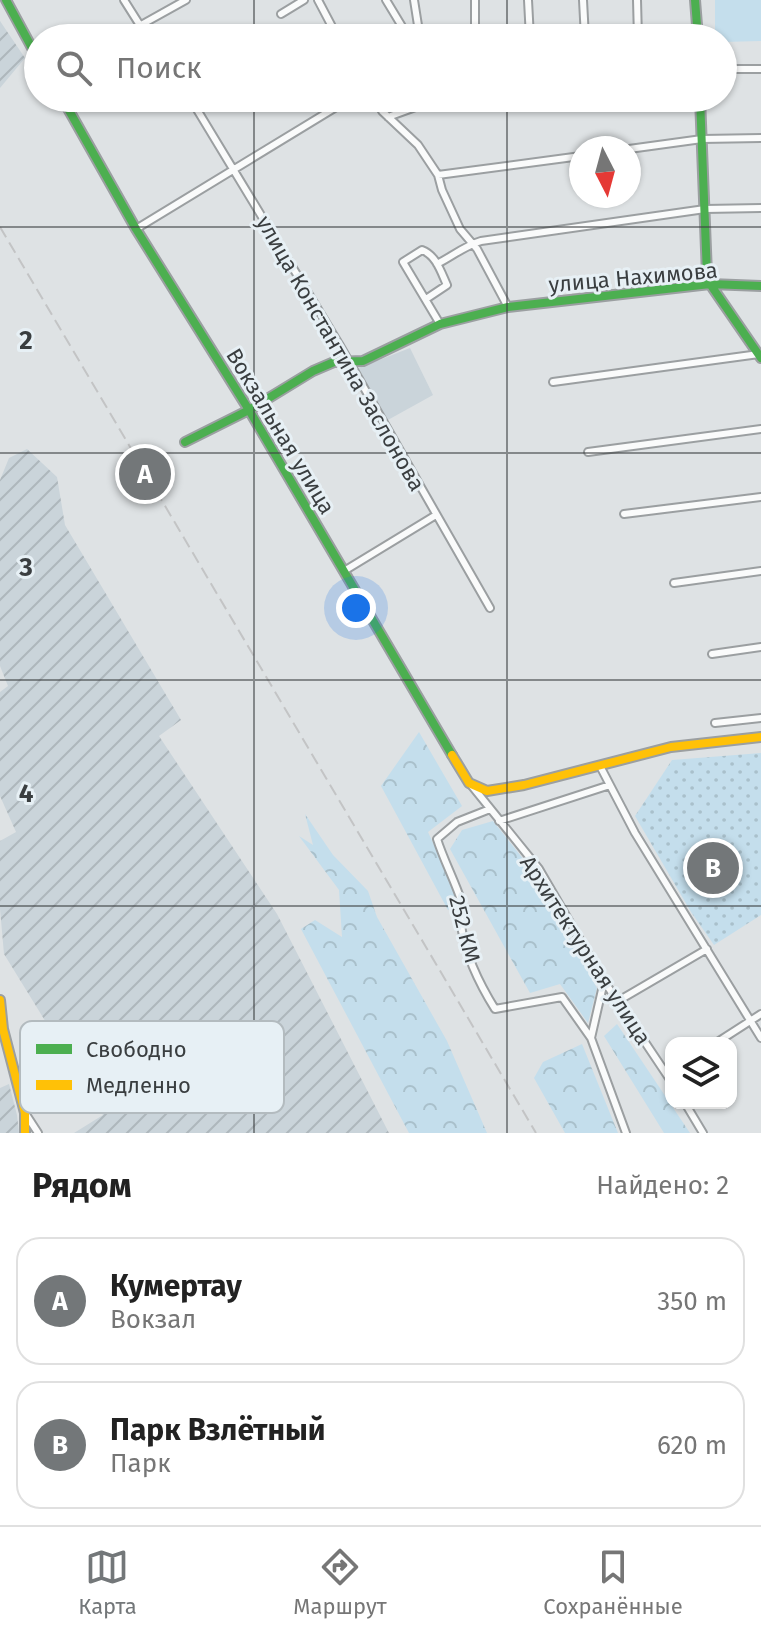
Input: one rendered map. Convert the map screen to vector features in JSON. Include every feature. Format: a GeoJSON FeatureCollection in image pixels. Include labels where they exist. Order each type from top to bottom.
{"type":"FeatureCollection","features":[{"type":"Feature","properties":{"kind":"main road"},"geometry":{"type":"LineString","coordinates":[[695,0],[697,24]]}},
{"type":"Feature","properties":{"kind":"main road"},"geometry":{"type":"LineString","coordinates":[[9,1],[24,31]]}},
{"type":"Feature","properties":{"kind":"main road","name":"Вокзальная улица"},"geometry":{"type":"LineString","coordinates":[[70,112],[136,229],[249,410],[469,783]]}},
{"type":"Feature","properties":{"kind":"main road"},"geometry":{"type":"LineString","coordinates":[[701,112],[707,275],[710,284],[760,355]]}},
{"type":"Feature","properties":{"kind":"main road","name":"улица Нахимова"},"geometry":{"type":"LineString","coordinates":[[185,442],[249,410],[313,371],[334,362],[363,361],[440,324],[508,307],[710,284],[761,286]]}},
{"type":"Feature","properties":{"kind":"main road"},"geometry":{"type":"LineString","coordinates":[[469,783],[487,791],[524,785],[671,747],[761,737]]}},
{"type":"Feature","properties":{"kind":"main road"},"geometry":{"type":"LineString","coordinates":[[0,1000],[3,1029],[20,1094]]}},
{"type":"Feature","properties":{"kind":"main road"},"geometry":{"type":"LineString","coordinates":[[25,1113],[25,1133]]}},
{"type":"Feature","properties":{"kind":"street"},"geometry":{"type":"LineString","coordinates":[[124,0],[140,24]]}},
{"type":"Feature","properties":{"kind":"street"},"geometry":{"type":"LineString","coordinates":[[143,24],[186,0]]}},
{"type":"Feature","properties":{"kind":"street"},"geometry":{"type":"LineString","coordinates":[[281,14],[304,0]]}},
{"type":"Feature","properties":{"kind":"street"},"geometry":{"type":"LineString","coordinates":[[318,0],[330,24]]}},
{"type":"Feature","properties":{"kind":"street"},"geometry":{"type":"LineString","coordinates":[[386,0],[401,24]]}},
{"type":"Feature","properties":{"kind":"street"},"geometry":{"type":"LineString","coordinates":[[414,0],[418,24]]}},
{"type":"Feature","properties":{"kind":"street"},"geometry":{"type":"LineString","coordinates":[[475,0],[475,24]]}},
{"type":"Feature","properties":{"kind":"street"},"geometry":{"type":"LineString","coordinates":[[528,0],[529,24]]}},
{"type":"Feature","properties":{"kind":"street"},"geometry":{"type":"LineString","coordinates":[[583,0],[584,24]]}},
{"type":"Feature","properties":{"kind":"street"},"geometry":{"type":"LineString","coordinates":[[637,0],[638,24]]}},
{"type":"Feature","properties":{"kind":"street"},"geometry":{"type":"LineString","coordinates":[[737,69],[761,69]]}},
{"type":"Feature","properties":{"kind":"street","name":"улица Константина Заслонова"},"geometry":{"type":"LineString","coordinates":[[198,112],[348,361],[490,608]]}},
{"type":"Feature","properties":{"kind":"street"},"geometry":{"type":"LineString","coordinates":[[136,229],[328,112]]}},
{"type":"Feature","properties":{"kind":"street"},"geometry":{"type":"LineString","coordinates":[[383,112],[418,145],[438,175],[460,229],[477,249],[508,307]]}},
{"type":"Feature","properties":{"kind":"street"},"geometry":{"type":"LineString","coordinates":[[388,117],[401,112]]}},
{"type":"Feature","properties":{"kind":"street"},"geometry":{"type":"LineString","coordinates":[[641,147],[702,139],[761,138]]}},
{"type":"Feature","properties":{"kind":"street"},"geometry":{"type":"LineString","coordinates":[[438,175],[569,158]]}},
{"type":"Feature","properties":{"kind":"street"},"geometry":{"type":"LineString","coordinates":[[437,264],[471,244],[705,209],[761,208]]}},
{"type":"Feature","properties":{"kind":"street"},"geometry":{"type":"LineString","coordinates":[[426,299],[447,285],[437,264],[428,252],[422,250],[403,262],[440,324]]}},
{"type":"Feature","properties":{"kind":"street"},"geometry":{"type":"LineString","coordinates":[[553,382],[760,355]]}},
{"type":"Feature","properties":{"kind":"street"},"geometry":{"type":"LineString","coordinates":[[588,452],[761,429]]}},
{"type":"Feature","properties":{"kind":"street"},"geometry":{"type":"LineString","coordinates":[[624,514],[761,497]]}},
{"type":"Feature","properties":{"kind":"street"},"geometry":{"type":"LineString","coordinates":[[344,571],[436,515]]}},
{"type":"Feature","properties":{"kind":"street"},"geometry":{"type":"LineString","coordinates":[[674,583],[761,571]]}},
{"type":"Feature","properties":{"kind":"street"},"geometry":{"type":"LineString","coordinates":[[712,654],[761,647]]}},
{"type":"Feature","properties":{"kind":"street"},"geometry":{"type":"LineString","coordinates":[[715,723],[761,718]]}},
{"type":"Feature","properties":{"kind":"street"},"geometry":{"type":"LineString","coordinates":[[600,766],[635,833],[761,1038]]}},
{"type":"Feature","properties":{"kind":"street","name":"Архитектурная улица"},"geometry":{"type":"LineString","coordinates":[[469,783],[539,869],[604,981],[665,1069]]}},
{"type":"Feature","properties":{"kind":"street"},"geometry":{"type":"LineString","coordinates":[[499,821],[610,785]]}},
{"type":"Feature","properties":{"kind":"street","name":"252 КМ"},"geometry":{"type":"LineString","coordinates":[[490,809],[457,822],[437,839],[464,907],[461,920],[468,953],[482,987],[495,1009],[562,997],[591,1038]]}},
{"type":"Feature","properties":{"kind":"street"},"geometry":{"type":"LineString","coordinates":[[618,1001],[707,949]]}},
{"type":"Feature","properties":{"kind":"street"},"geometry":{"type":"LineString","coordinates":[[604,981],[591,1038],[626,1133]]}},
{"type":"Feature","properties":{"kind":"street"},"geometry":{"type":"LineString","coordinates":[[725,1037],[761,1014]]}},
{"type":"Feature","properties":{"kind":"street"},"geometry":{"type":"LineString","coordinates":[[689,1109],[703,1133]]}},
{"type":"Feature","properties":{"kind":"street"},"geometry":{"type":"LineString","coordinates":[[25,1113],[38,1133]]}},
{"type":"Feature","properties":{"kind":"shaded area"},"geometry":{"type":"Polygon","coordinates":[[[0,21],[24,59],[0,88],[0,21]]]}},
{"type":"Feature","properties":{"kind":"shaded area"},"geometry":{"type":"Polygon","coordinates":[[[410,348],[433,395],[386,421],[356,369],[410,348]]]}},
{"type":"Feature","properties":{"kind":"shaded area"},"geometry":{"type":"Polygon","coordinates":[[[27,449],[57,477],[65,525],[181,720],[159,736],[277,914],[389,1133],[74,1133],[102,1113],[284,1113],[284,1021],[45,1021],[4,954],[0,909],[0,841],[16,832],[0,796],[0,692],[8,686],[0,666],[0,480],[9,458],[27,449]]]}},
{"type":"Feature","properties":{"kind":"shaded area"},"geometry":{"type":"Polygon","coordinates":[[[9,1084],[19,1133],[0,1133],[0,1088],[9,1084]]]}},
{"type":"Feature","properties":{"kind":"green space"},"geometry":{"type":"Polygon","coordinates":[[[715,0],[761,0],[761,41],[737,42],[737,24],[715,24],[715,0]]]}},
{"type":"Feature","properties":{"kind":"green space"},"geometry":{"type":"Polygon","coordinates":[[[419,732],[462,806],[428,832],[460,902],[448,910],[381,786],[419,732]]]}},
{"type":"Feature","properties":{"kind":"green space"},"geometry":{"type":"Polygon","coordinates":[[[761,753],[761,915],[714,945],[635,816],[672,760],[761,753]]]}},
{"type":"Feature","properties":{"kind":"green space"},"geometry":{"type":"Polygon","coordinates":[[[305,814],[333,855],[368,891],[377,917],[447,1041],[487,1133],[409,1133],[301,929],[315,920],[342,937],[339,890],[299,836],[313,845],[305,814]]]}},
{"type":"Feature","properties":{"kind":"green space"},"geometry":{"type":"Polygon","coordinates":[[[493,821],[532,870],[597,988],[588,1023],[560,984],[530,993],[450,849],[462,830],[493,821]]]}},
{"type":"Feature","properties":{"kind":"green space"},"geometry":{"type":"Polygon","coordinates":[[[617,1024],[665,1096],[665,1109],[674,1109],[690,1133],[664,1133],[604,1036],[617,1024]]]}},
{"type":"Feature","properties":{"kind":"green space"},"geometry":{"type":"Polygon","coordinates":[[[582,1044],[618,1133],[565,1133],[534,1078],[543,1062],[582,1044]]]}},
{"type":"Feature","properties":{"kind":"railway"},"geometry":{"type":"LineString","coordinates":[[0,227],[536,1133]]}},
{"type":"Feature","properties":{"kind":"traffic: fast"},"geometry":{"type":"LineString","coordinates":[[6,0],[24,33]]}},
{"type":"Feature","properties":{"kind":"traffic: fast"},"geometry":{"type":"LineString","coordinates":[[695,0],[697,24]]}},
{"type":"Feature","properties":{"kind":"traffic: fast"},"geometry":{"type":"LineString","coordinates":[[70,112],[136,229],[249,410],[452,755]]}},
{"type":"Feature","properties":{"kind":"traffic: fast"},"geometry":{"type":"LineString","coordinates":[[701,112],[707,275],[761,358]]}},
{"type":"Feature","properties":{"kind":"traffic: fast"},"geometry":{"type":"LineString","coordinates":[[185,442],[249,410],[313,371],[334,362],[363,361],[440,324],[508,307],[710,284],[761,286]]}},
{"type":"Feature","properties":{"kind":"traffic: slow"},"geometry":{"type":"LineString","coordinates":[[452,755],[469,783],[487,791],[524,785],[671,747],[761,737]]}},
{"type":"Feature","properties":{"kind":"traffic: slow"},"geometry":{"type":"LineString","coordinates":[[0,1000],[3,1029],[20,1094]]}},
{"type":"Feature","properties":{"kind":"traffic: slow"},"geometry":{"type":"LineString","coordinates":[[25,1113],[25,1133]]}},
{"type":"Feature","properties":{"kind":"place","name":"Кумертау"},"geometry":{"type":"Point","coordinates":[145,474]}},
{"type":"Feature","properties":{"kind":"place","name":"Парк Взлётный"},"geometry":{"type":"Point","coordinates":[713,868]}}]}
